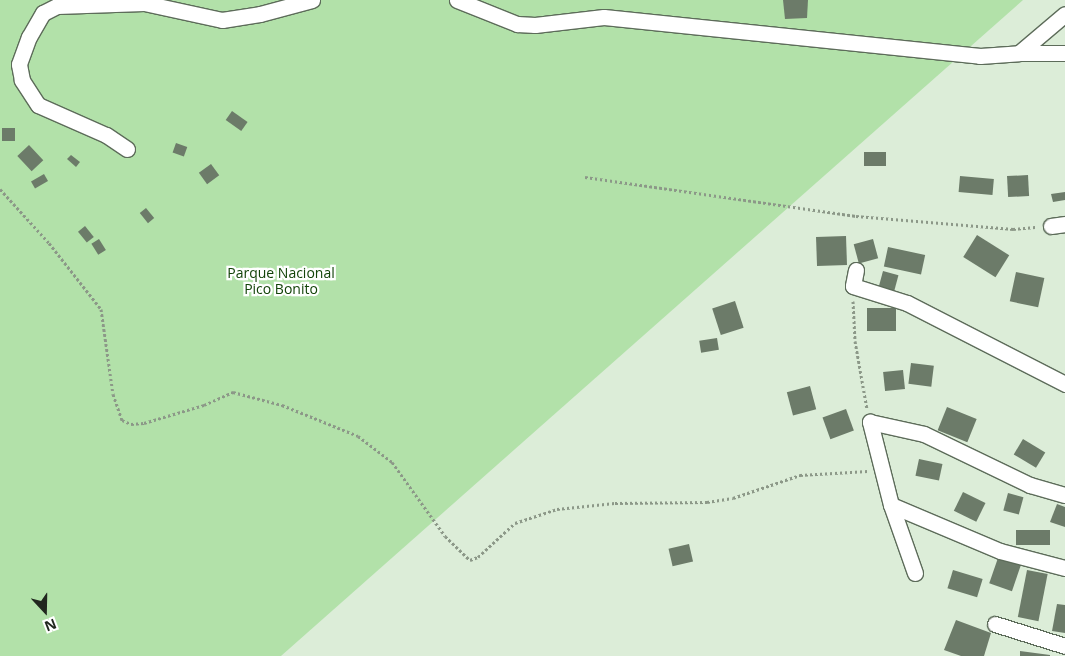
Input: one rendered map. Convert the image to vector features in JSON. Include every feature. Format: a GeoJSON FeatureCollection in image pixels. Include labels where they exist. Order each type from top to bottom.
{"type":"FeatureCollection","features":[{"type":"Feature","properties":{"kind":"street"},"geometry":{"type":"LineString","coordinates":[[127,149],[106,135],[38,105],[22,80],[19,64],[29,36],[43,14],[57,6],[144,3],[222,20],[260,14],[312,0]]}},
{"type":"Feature","properties":{"kind":"street"},"geometry":{"type":"LineString","coordinates":[[457,0],[517,24],[534,25],[604,17],[971,55],[1065,53]]}},
{"type":"Feature","properties":{"kind":"street"},"geometry":{"type":"LineString","coordinates":[[1019,53],[1065,14]]}},
{"type":"Feature","properties":{"kind":"street"},"geometry":{"type":"LineString","coordinates":[[856,270],[853,286],[907,303],[1065,384]]}},
{"type":"Feature","properties":{"kind":"street"},"geometry":{"type":"LineString","coordinates":[[916,573],[892,506],[870,422],[924,434],[1030,485],[1065,495]]}},
{"type":"Feature","properties":{"kind":"street"},"geometry":{"type":"LineString","coordinates":[[892,506],[1000,552],[1065,568]]}},
{"type":"Feature","properties":{"kind":"street"},"geometry":{"type":"LineString","coordinates":[[995,624],[1065,646]]}},
{"type":"Feature","properties":{"kind":"path"},"geometry":{"type":"LineString","coordinates":[[585,177],[856,216],[1013,229],[1058,225]]}},
{"type":"Feature","properties":{"kind":"path"},"geometry":{"type":"LineString","coordinates":[[0,189],[49,243],[101,309],[113,394],[122,420],[131,424],[144,424],[204,405],[232,392],[282,405],[358,436],[392,462],[445,536],[470,560],[478,557],[516,523],[557,509],[614,503],[707,502],[732,498],[800,475],[883,470]]}},
{"type":"Feature","properties":{"kind":"path"},"geometry":{"type":"LineString","coordinates":[[853,286],[855,341],[870,422]]}},
{"type":"Feature","properties":{"kind":"green space","name":"Parque Nacional Pico Bonito"},"geometry":{"type":"Polygon","coordinates":[[[0,0],[1023,0],[281,656],[0,656],[0,0]]]}},
{"type":"Feature","properties":{"kind":"building"},"geometry":{"type":"Polygon","coordinates":[[[783,0],[808,0],[807,18],[785,19],[783,0]]]}},
{"type":"Feature","properties":{"kind":"building"},"geometry":{"type":"Polygon","coordinates":[[[232,111],[248,122],[241,131],[226,120],[232,111]]]}},
{"type":"Feature","properties":{"kind":"building"},"geometry":{"type":"Polygon","coordinates":[[[2,128],[15,128],[15,141],[2,141],[2,128]]]}},
{"type":"Feature","properties":{"kind":"building"},"geometry":{"type":"Polygon","coordinates":[[[176,143],[187,147],[184,157],[173,152],[176,143]]]}},
{"type":"Feature","properties":{"kind":"building"},"geometry":{"type":"Polygon","coordinates":[[[29,145],[43,160],[32,171],[17,156],[29,145]]]}},
{"type":"Feature","properties":{"kind":"building"},"geometry":{"type":"Polygon","coordinates":[[[864,152],[886,152],[886,166],[864,166],[864,152]]]}},
{"type":"Feature","properties":{"kind":"building"},"geometry":{"type":"Polygon","coordinates":[[[71,155],[80,162],[76,167],[67,159],[71,155]]]}},
{"type":"Feature","properties":{"kind":"building"},"geometry":{"type":"Polygon","coordinates":[[[211,164],[219,175],[207,184],[199,173],[211,164]]]}},
{"type":"Feature","properties":{"kind":"building"},"geometry":{"type":"Polygon","coordinates":[[[44,174],[48,181],[35,188],[31,182],[44,174]]]}},
{"type":"Feature","properties":{"kind":"building"},"geometry":{"type":"Polygon","coordinates":[[[1028,175],[1029,196],[1008,197],[1007,176],[1028,175]]]}},
{"type":"Feature","properties":{"kind":"building"},"geometry":{"type":"Polygon","coordinates":[[[960,176],[994,179],[992,195],[959,192],[960,176]]]}},
{"type":"Feature","properties":{"kind":"building"},"geometry":{"type":"Polygon","coordinates":[[[1065,192],[1065,200],[1053,202],[1051,194],[1065,192]]]}},
{"type":"Feature","properties":{"kind":"building"},"geometry":{"type":"Polygon","coordinates":[[[146,208],[154,218],[148,223],[140,213],[146,208]]]}},
{"type":"Feature","properties":{"kind":"building"},"geometry":{"type":"Polygon","coordinates":[[[85,226],[94,237],[87,243],[78,232],[85,226]]]}},
{"type":"Feature","properties":{"kind":"building"},"geometry":{"type":"Polygon","coordinates":[[[977,235],[1009,255],[995,277],[963,257],[977,235]]]}},
{"type":"Feature","properties":{"kind":"building"},"geometry":{"type":"Polygon","coordinates":[[[846,236],[847,265],[817,266],[816,237],[846,236]]]}},
{"type":"Feature","properties":{"kind":"building"},"geometry":{"type":"Polygon","coordinates":[[[99,239],[106,250],[98,255],[91,244],[99,239]]]}},
{"type":"Feature","properties":{"kind":"building"},"geometry":{"type":"Polygon","coordinates":[[[873,239],[878,258],[859,263],[854,244],[873,239]]]}},
{"type":"Feature","properties":{"kind":"building"},"geometry":{"type":"Polygon","coordinates":[[[888,247],[925,255],[921,274],[884,267],[888,247]]]}},
{"type":"Feature","properties":{"kind":"building"},"geometry":{"type":"Polygon","coordinates":[[[883,271],[898,275],[893,296],[877,292],[883,271]]]}},
{"type":"Feature","properties":{"kind":"building"},"geometry":{"type":"Polygon","coordinates":[[[1016,272],[1044,278],[1038,307],[1010,301],[1016,272]]]}},
{"type":"Feature","properties":{"kind":"building"},"geometry":{"type":"Polygon","coordinates":[[[735,301],[744,328],[721,335],[712,308],[735,301]]]}},
{"type":"Feature","properties":{"kind":"building"},"geometry":{"type":"Polygon","coordinates":[[[867,308],[896,308],[896,331],[867,331],[867,308]]]}},
{"type":"Feature","properties":{"kind":"building"},"geometry":{"type":"Polygon","coordinates":[[[717,338],[719,350],[701,353],[699,341],[717,338]]]}},
{"type":"Feature","properties":{"kind":"building"},"geometry":{"type":"Polygon","coordinates":[[[911,363],[934,366],[931,387],[908,384],[911,363]]]}},
{"type":"Feature","properties":{"kind":"building"},"geometry":{"type":"Polygon","coordinates":[[[903,370],[905,389],[885,391],[883,372],[903,370]]]}},
{"type":"Feature","properties":{"kind":"building"},"geometry":{"type":"Polygon","coordinates":[[[810,386],[816,409],[793,415],[787,392],[810,386]]]}},
{"type":"Feature","properties":{"kind":"building"},"geometry":{"type":"Polygon","coordinates":[[[947,407],[977,419],[967,442],[938,430],[947,407]]]}},
{"type":"Feature","properties":{"kind":"building"},"geometry":{"type":"Polygon","coordinates":[[[846,409],[854,431],[830,439],[823,418],[846,409]]]}},
{"type":"Feature","properties":{"kind":"building"},"geometry":{"type":"Polygon","coordinates":[[[1023,439],[1045,452],[1036,468],[1014,454],[1023,439]]]}},
{"type":"Feature","properties":{"kind":"building"},"geometry":{"type":"Polygon","coordinates":[[[919,459],[942,464],[939,481],[915,476],[919,459]]]}},
{"type":"Feature","properties":{"kind":"building"},"geometry":{"type":"Polygon","coordinates":[[[963,492],[985,503],[976,522],[954,511],[963,492]]]}},
{"type":"Feature","properties":{"kind":"building"},"geometry":{"type":"Polygon","coordinates":[[[1008,493],[1023,497],[1019,515],[1003,510],[1008,493]]]}},
{"type":"Feature","properties":{"kind":"building"},"geometry":{"type":"Polygon","coordinates":[[[1057,504],[1065,507],[1065,527],[1050,522],[1057,504]]]}},
{"type":"Feature","properties":{"kind":"building"},"geometry":{"type":"Polygon","coordinates":[[[1016,530],[1050,530],[1050,545],[1016,545],[1016,530]]]}},
{"type":"Feature","properties":{"kind":"building"},"geometry":{"type":"Polygon","coordinates":[[[689,544],[693,562],[673,566],[669,549],[689,544]]]}},
{"type":"Feature","properties":{"kind":"building"},"geometry":{"type":"Polygon","coordinates":[[[999,555],[1022,563],[1012,591],[989,583],[999,555]]]}},
{"type":"Feature","properties":{"kind":"building"},"geometry":{"type":"Polygon","coordinates":[[[953,570],[983,579],[977,597],[947,588],[953,570]]]}},
{"type":"Feature","properties":{"kind":"building"},"geometry":{"type":"Polygon","coordinates":[[[1027,570],[1048,574],[1038,621],[1018,617],[1027,570]]]}},
{"type":"Feature","properties":{"kind":"building"},"geometry":{"type":"Polygon","coordinates":[[[1057,604],[1065,605],[1065,633],[1052,631],[1057,604]]]}},
{"type":"Feature","properties":{"kind":"building"},"geometry":{"type":"Polygon","coordinates":[[[956,620],[991,633],[984,656],[961,656],[944,650],[956,620]]]}},
{"type":"Feature","properties":{"kind":"building"},"geometry":{"type":"Polygon","coordinates":[[[1020,651],[1050,655],[1050,656],[1020,656],[1020,651]]]}}]}
